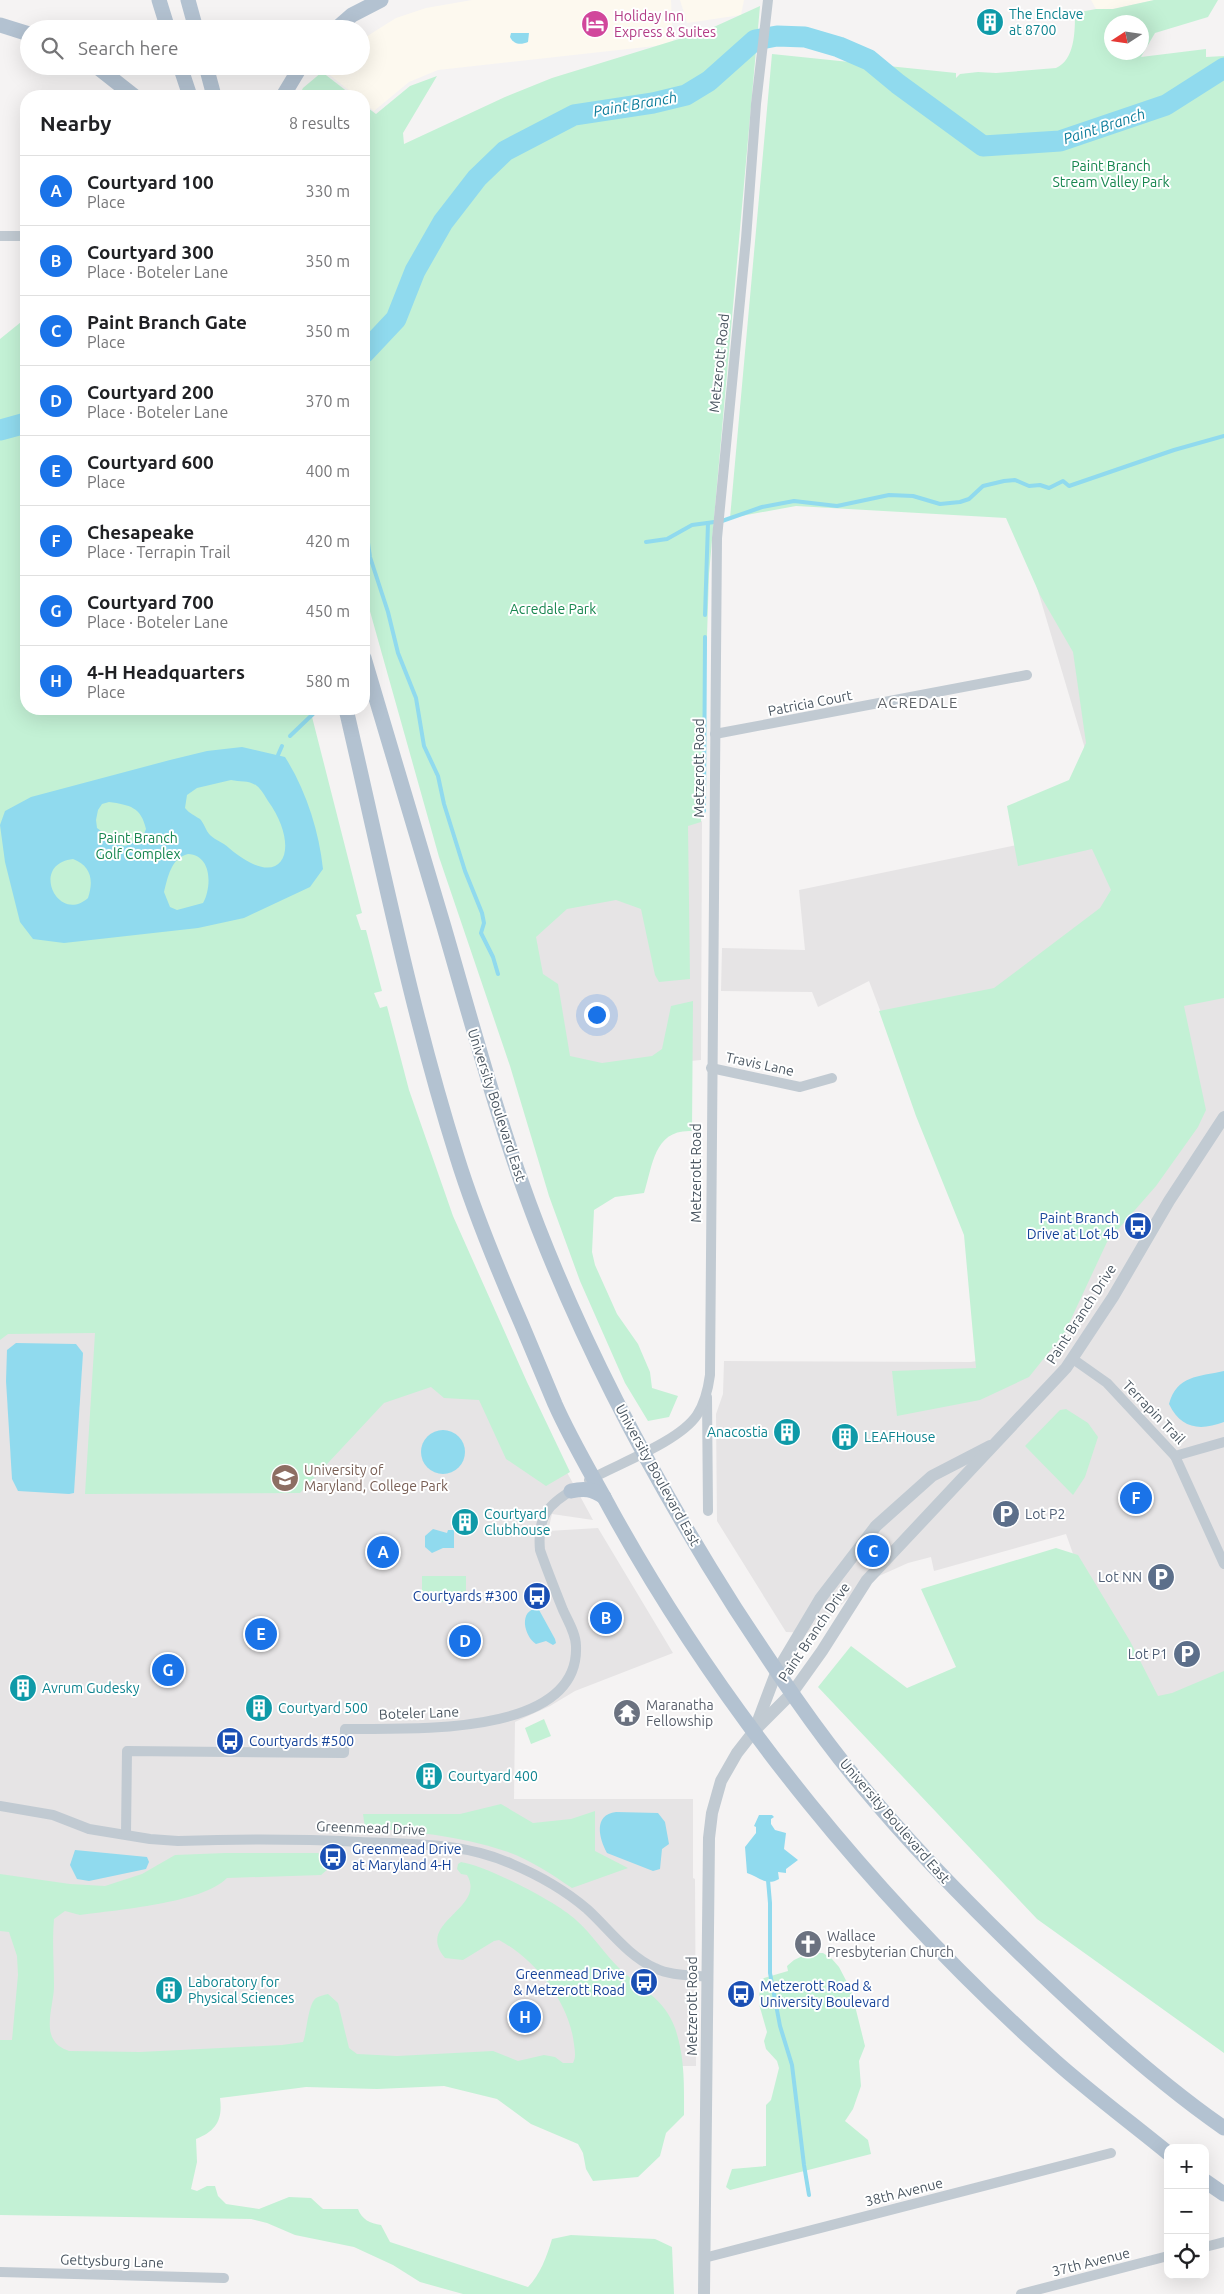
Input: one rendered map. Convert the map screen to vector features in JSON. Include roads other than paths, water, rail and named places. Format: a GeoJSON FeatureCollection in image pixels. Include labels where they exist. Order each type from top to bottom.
{"type":"FeatureCollection","features":[{"type":"Feature","properties":{"kind":"main road"},"geometry":{"type":"LineString","coordinates":[[159,0],[165,20]]}},
{"type":"Feature","properties":{"kind":"main road"},"geometry":{"type":"LineString","coordinates":[[164,0],[170,20]]}},
{"type":"Feature","properties":{"kind":"main road"},"geometry":{"type":"LineString","coordinates":[[188,0],[194,20]]}},
{"type":"Feature","properties":{"kind":"main road"},"geometry":{"type":"LineString","coordinates":[[346,20],[381,0]]}},
{"type":"Feature","properties":{"kind":"main road"},"geometry":{"type":"LineString","coordinates":[[0,25],[20,31]]}},
{"type":"Feature","properties":{"kind":"main road"},"geometry":{"type":"LineString","coordinates":[[107,75],[126,90]]}},
{"type":"Feature","properties":{"kind":"main road"},"geometry":{"type":"LineString","coordinates":[[185,75],[189,90]]}},
{"type":"Feature","properties":{"kind":"main road"},"geometry":{"type":"LineString","coordinates":[[208,75],[212,90]]}},
{"type":"Feature","properties":{"kind":"main road"},"geometry":{"type":"LineString","coordinates":[[287,90],[296,75]]}},
{"type":"Feature","properties":{"kind":"main road","name":"University Boulevard East"},"geometry":{"type":"LineString","coordinates":[[370,678],[475,1037],[527,1196],[574,1316],[644,1453],[714,1575],[776,1673],[860,1784],[942,1877],[1090,2019],[1224,2128]]}},
{"type":"Feature","properties":{"kind":"main road"},"geometry":{"type":"LineString","coordinates":[[347,715],[401,950],[457,1158],[486,1240],[533,1353],[556,1406],[604,1498],[674,1618],[724,1691],[846,1845],[925,1934],[1056,2062],[1164,2150]]}},
{"type":"Feature","properties":{"kind":"main road"},"geometry":{"type":"LineString","coordinates":[[571,1491],[584,1488],[593,1490],[604,1498]]}},
{"type":"Feature","properties":{"kind":"main road"},"geometry":{"type":"LineString","coordinates":[[1209,2184],[1224,2194]]}},
{"type":"Feature","properties":{"kind":"street","name":"Metzerott Road"},"geometry":{"type":"LineString","coordinates":[[593,1478],[644,1453],[691,1422],[707,1394],[710,1365],[711,1068],[718,528],[746,239],[761,56],[768,0]]}},
{"type":"Feature","properties":{"kind":"street"},"geometry":{"type":"LineString","coordinates":[[0,236],[20,236]]}},
{"type":"Feature","properties":{"kind":"street","name":"Patricia Court"},"geometry":{"type":"LineString","coordinates":[[715,734],[1027,675]]}},
{"type":"Feature","properties":{"kind":"street","name":"Travis Lane"},"geometry":{"type":"LineString","coordinates":[[711,1068],[800,1087],[832,1078]]}},
{"type":"Feature","properties":{"kind":"street","name":"Paint Branch Drive"},"geometry":{"type":"LineString","coordinates":[[755,1730],[792,1693],[822,1652],[867,1580],[999,1442],[1073,1359],[1113,1297],[1168,1201],[1224,1117]]}},
{"type":"Feature","properties":{"kind":"street","name":"Terrapin Trail"},"geometry":{"type":"LineString","coordinates":[[1073,1359],[1107,1383],[1175,1456],[1224,1442]]}},
{"type":"Feature","properties":{"kind":"street"},"geometry":{"type":"LineString","coordinates":[[707,1394],[708,1511]]}},
{"type":"Feature","properties":{"kind":"street","name":"Paint Branch Drive"},"geometry":{"type":"LineString","coordinates":[[755,1730],[776,1673],[820,1599],[876,1526],[932,1476],[999,1442]]}},
{"type":"Feature","properties":{"kind":"street"},"geometry":{"type":"LineString","coordinates":[[1175,1456],[1224,1564]]}},
{"type":"Feature","properties":{"kind":"street","name":"Boteler Lane"},"geometry":{"type":"LineString","coordinates":[[126,1834],[127,1751],[344,1753],[345,1729],[445,1728],[475,1725],[522,1711],[542,1702],[563,1686],[572,1672],[576,1659],[576,1644],[540,1550],[538,1534],[542,1520],[552,1503],[593,1478]]}},
{"type":"Feature","properties":{"kind":"street","name":"Metzerott Road"},"geometry":{"type":"LineString","coordinates":[[704,2294],[708,1976],[707,1884],[712,1813],[726,1770],[755,1730]]}},
{"type":"Feature","properties":{"kind":"street","name":"Greenmead Drive"},"geometry":{"type":"LineString","coordinates":[[0,1806],[53,1814],[89,1829],[178,1840],[390,1841],[430,1844],[469,1850],[512,1864],[542,1880],[586,1908],[636,1956],[656,1969],[671,1973],[708,1976]]}},
{"type":"Feature","properties":{"kind":"street","name":"38th Avenue"},"geometry":{"type":"LineString","coordinates":[[704,2258],[1111,2153]]}},
{"type":"Feature","properties":{"kind":"street"},"geometry":{"type":"LineString","coordinates":[[1209,2246],[1224,2242]]}},
{"type":"Feature","properties":{"kind":"street","name":"37th Avenue"},"geometry":{"type":"LineString","coordinates":[[1021,2294],[1164,2257]]}},
{"type":"Feature","properties":{"kind":"street","name":"Gettysburg Lane"},"geometry":{"type":"LineString","coordinates":[[0,2272],[224,2278]]}},
{"type":"Feature","properties":{"kind":"water"},"geometry":{"type":"Polygon","coordinates":[[[511,33],[529,33],[528,42],[516,43],[510,37],[511,33]]]}},
{"type":"Feature","properties":{"kind":"water"},"geometry":{"type":"Polygon","coordinates":[[[242,747],[285,757],[305,797],[315,826],[321,855],[323,869],[310,887],[244,918],[198,928],[64,943],[33,939],[20,922],[5,862],[0,825],[5,811],[31,797],[207,751],[242,747]],[[231,780],[197,788],[187,795],[185,808],[200,819],[212,837],[248,861],[263,867],[274,866],[282,860],[285,849],[284,835],[278,818],[257,786],[248,782],[231,780]],[[109,802],[102,804],[98,810],[97,828],[120,845],[125,846],[142,839],[146,829],[138,812],[123,804],[109,802]],[[188,854],[182,856],[171,869],[164,892],[170,907],[177,910],[203,903],[209,881],[206,866],[202,860],[188,854]],[[73,859],[60,863],[53,871],[50,881],[58,899],[67,904],[77,904],[88,898],[91,880],[90,874],[84,866],[73,859]]]}},
{"type":"Feature","properties":{"kind":"water"},"geometry":{"type":"Polygon","coordinates":[[[16,1343],[76,1344],[83,1353],[74,1493],[18,1491],[12,1479],[6,1381],[7,1350],[16,1343]]]}},
{"type":"Feature","properties":{"kind":"water"},"geometry":{"type":"Polygon","coordinates":[[[1224,1371],[1224,1422],[1199,1427],[1192,1426],[1179,1419],[1169,1404],[1177,1387],[1197,1376],[1224,1371]]]}},
{"type":"Feature","properties":{"kind":"water"},"geometry":{"type":"Polygon","coordinates":[[[443,1430],[455,1434],[461,1440],[465,1452],[461,1464],[455,1470],[443,1474],[431,1470],[425,1464],[421,1452],[425,1440],[431,1434],[443,1430]]]}},
{"type":"Feature","properties":{"kind":"water"},"geometry":{"type":"Polygon","coordinates":[[[433,1529],[447,1533],[448,1530],[454,1530],[454,1548],[443,1548],[432,1553],[425,1547],[425,1536],[433,1529]]]}},
{"type":"Feature","properties":{"kind":"water"},"geometry":{"type":"Polygon","coordinates":[[[538,1608],[555,1639],[556,1643],[553,1645],[546,1641],[536,1644],[528,1635],[525,1618],[528,1613],[538,1608]]]}},
{"type":"Feature","properties":{"kind":"water"},"geometry":{"type":"Polygon","coordinates":[[[616,1812],[658,1813],[665,1822],[669,1844],[662,1849],[660,1869],[653,1871],[607,1853],[600,1834],[601,1822],[609,1814],[616,1812]]]}},
{"type":"Feature","properties":{"kind":"water"},"geometry":{"type":"Polygon","coordinates":[[[759,1815],[772,1815],[774,1817],[771,1819],[771,1824],[775,1830],[786,1833],[784,1849],[798,1860],[786,1869],[786,1873],[778,1872],[779,1879],[770,1882],[747,1873],[745,1847],[756,1833],[756,1827],[754,1826],[759,1815]]]}},
{"type":"Feature","properties":{"kind":"water"},"geometry":{"type":"Polygon","coordinates":[[[75,1850],[147,1857],[149,1862],[146,1869],[89,1881],[77,1879],[70,1865],[75,1850]]]}},
{"type":"Feature","properties":{"kind":"waterway","name":"Paint Branch"},"geometry":{"type":"LineString","coordinates":[[370,347],[396,319],[415,271],[443,222],[477,178],[505,151],[574,115],[653,103],[686,95],[709,81],[755,40],[777,36],[805,37],[839,47],[869,60],[898,84],[983,146],[1060,141],[1166,105],[1224,68]]}},
{"type":"Feature","properties":{"kind":"waterway","name":"Paint Branch"},"geometry":{"type":"LineString","coordinates":[[0,430],[20,425]]}},
{"type":"Feature","properties":{"kind":"waterway"},"geometry":{"type":"LineString","coordinates":[[646,542],[667,539],[692,525],[722,521],[762,507],[794,501],[837,506],[889,495],[913,496],[940,504],[969,499],[983,486],[1004,481],[1015,480],[1029,486],[1040,485],[1049,488],[1063,481],[1069,486],[1174,450],[1224,436]]}},
{"type":"Feature","properties":{"kind":"waterway"},"geometry":{"type":"LineString","coordinates":[[705,615],[708,523]]}},
{"type":"Feature","properties":{"kind":"waterway"},"geometry":{"type":"LineString","coordinates":[[370,557],[388,612],[398,653],[416,698],[424,746],[438,776],[444,804],[465,871],[482,913],[484,923],[481,933],[493,957],[498,974]]}},
{"type":"Feature","properties":{"kind":"waterway"},"geometry":{"type":"LineString","coordinates":[[704,811],[705,637]]}},
{"type":"Feature","properties":{"kind":"waterway"},"geometry":{"type":"LineString","coordinates":[[290,736],[312,715]]}},
{"type":"Feature","properties":{"kind":"waterway"},"geometry":{"type":"LineString","coordinates":[[278,755],[282,746]]}},
{"type":"Feature","properties":{"kind":"waterway"},"geometry":{"type":"LineString","coordinates":[[768,1880],[770,1903],[770,1973],[780,2026],[792,2065],[809,2195]]}},
{"type":"Feature","properties":{"kind":"place","name":"The Enclave at 8700"},"geometry":{"type":"Point","coordinates":[990,22]}},
{"type":"Feature","properties":{"kind":"place","name":"Holiday Inn Express & Suites"},"geometry":{"type":"Point","coordinates":[595,24]}},
{"type":"Feature","properties":{"kind":"place","name":"Paint Branch Drive at Lot 4b"},"geometry":{"type":"Point","coordinates":[1138,1226]}},
{"type":"Feature","properties":{"kind":"place","name":"Anacostia"},"geometry":{"type":"Point","coordinates":[787,1432]}},
{"type":"Feature","properties":{"kind":"place","name":"LEAFHouse"},"geometry":{"type":"Point","coordinates":[845,1437]}},
{"type":"Feature","properties":{"kind":"place","name":"University of Maryland, College Park"},"geometry":{"type":"Point","coordinates":[285,1478]}},
{"type":"Feature","properties":{"kind":"place","name":"Chesapeake"},"geometry":{"type":"Point","coordinates":[1136,1498]}},
{"type":"Feature","properties":{"kind":"place","name":"Lot P2"},"geometry":{"type":"Point","coordinates":[1006,1514]}},
{"type":"Feature","properties":{"kind":"place","name":"Courtyard Clubhouse"},"geometry":{"type":"Point","coordinates":[465,1522]}},
{"type":"Feature","properties":{"kind":"place","name":"Paint Branch Gate"},"geometry":{"type":"Point","coordinates":[873,1551]}},
{"type":"Feature","properties":{"kind":"place","name":"Courtyard 100"},"geometry":{"type":"Point","coordinates":[383,1552]}},
{"type":"Feature","properties":{"kind":"place","name":"Lot NN"},"geometry":{"type":"Point","coordinates":[1161,1577]}},
{"type":"Feature","properties":{"kind":"place","name":"Courtyards #300"},"geometry":{"type":"Point","coordinates":[537,1596]}},
{"type":"Feature","properties":{"kind":"place","name":"Courtyard 300"},"geometry":{"type":"Point","coordinates":[606,1618]}},
{"type":"Feature","properties":{"kind":"place","name":"Courtyard 600"},"geometry":{"type":"Point","coordinates":[261,1634]}},
{"type":"Feature","properties":{"kind":"place","name":"Courtyard 200"},"geometry":{"type":"Point","coordinates":[465,1641]}},
{"type":"Feature","properties":{"kind":"place","name":"Lot P1"},"geometry":{"type":"Point","coordinates":[1187,1654]}},
{"type":"Feature","properties":{"kind":"place","name":"Courtyard 700"},"geometry":{"type":"Point","coordinates":[168,1670]}},
{"type":"Feature","properties":{"kind":"place","name":"Avrum Gudesky"},"geometry":{"type":"Point","coordinates":[23,1688]}},
{"type":"Feature","properties":{"kind":"place","name":"Courtyard 500"},"geometry":{"type":"Point","coordinates":[259,1708]}},
{"type":"Feature","properties":{"kind":"place","name":"Maranatha Fellowship"},"geometry":{"type":"Point","coordinates":[627,1713]}},
{"type":"Feature","properties":{"kind":"place","name":"Courtyards #500"},"geometry":{"type":"Point","coordinates":[230,1741]}},
{"type":"Feature","properties":{"kind":"place","name":"Courtyard 400"},"geometry":{"type":"Point","coordinates":[429,1776]}},
{"type":"Feature","properties":{"kind":"place","name":"Greenmead Drive at Maryland 4-H"},"geometry":{"type":"Point","coordinates":[333,1857]}},
{"type":"Feature","properties":{"kind":"place","name":"Wallace Presbyterian Church"},"geometry":{"type":"Point","coordinates":[808,1944]}},
{"type":"Feature","properties":{"kind":"place","name":"Greenmead Drive & Metzerott Road"},"geometry":{"type":"Point","coordinates":[644,1982]}},
{"type":"Feature","properties":{"kind":"place","name":"Laboratory for Physical Sciences"},"geometry":{"type":"Point","coordinates":[169,1990]}},
{"type":"Feature","properties":{"kind":"place","name":"Metzerott Road & University Boulevard"},"geometry":{"type":"Point","coordinates":[741,1994]}},
{"type":"Feature","properties":{"kind":"place","name":"4-H Headquarters"},"geometry":{"type":"Point","coordinates":[525,2017]}},
{"type":"Feature","properties":{"kind":"district","name":"ACREDALE"},"geometry":{"type":"Point","coordinates":[918,702]}},
{"type":"Feature","properties":{"kind":"park label","name":"Paint Branch Stream Valley Park"},"geometry":{"type":"Point","coordinates":[1111,174]}},
{"type":"Feature","properties":{"kind":"park label","name":"Acredale Park"},"geometry":{"type":"Point","coordinates":[553,609]}},
{"type":"Feature","properties":{"kind":"park label","name":"Paint Branch Golf Complex"},"geometry":{"type":"Point","coordinates":[138,846]}}]}
